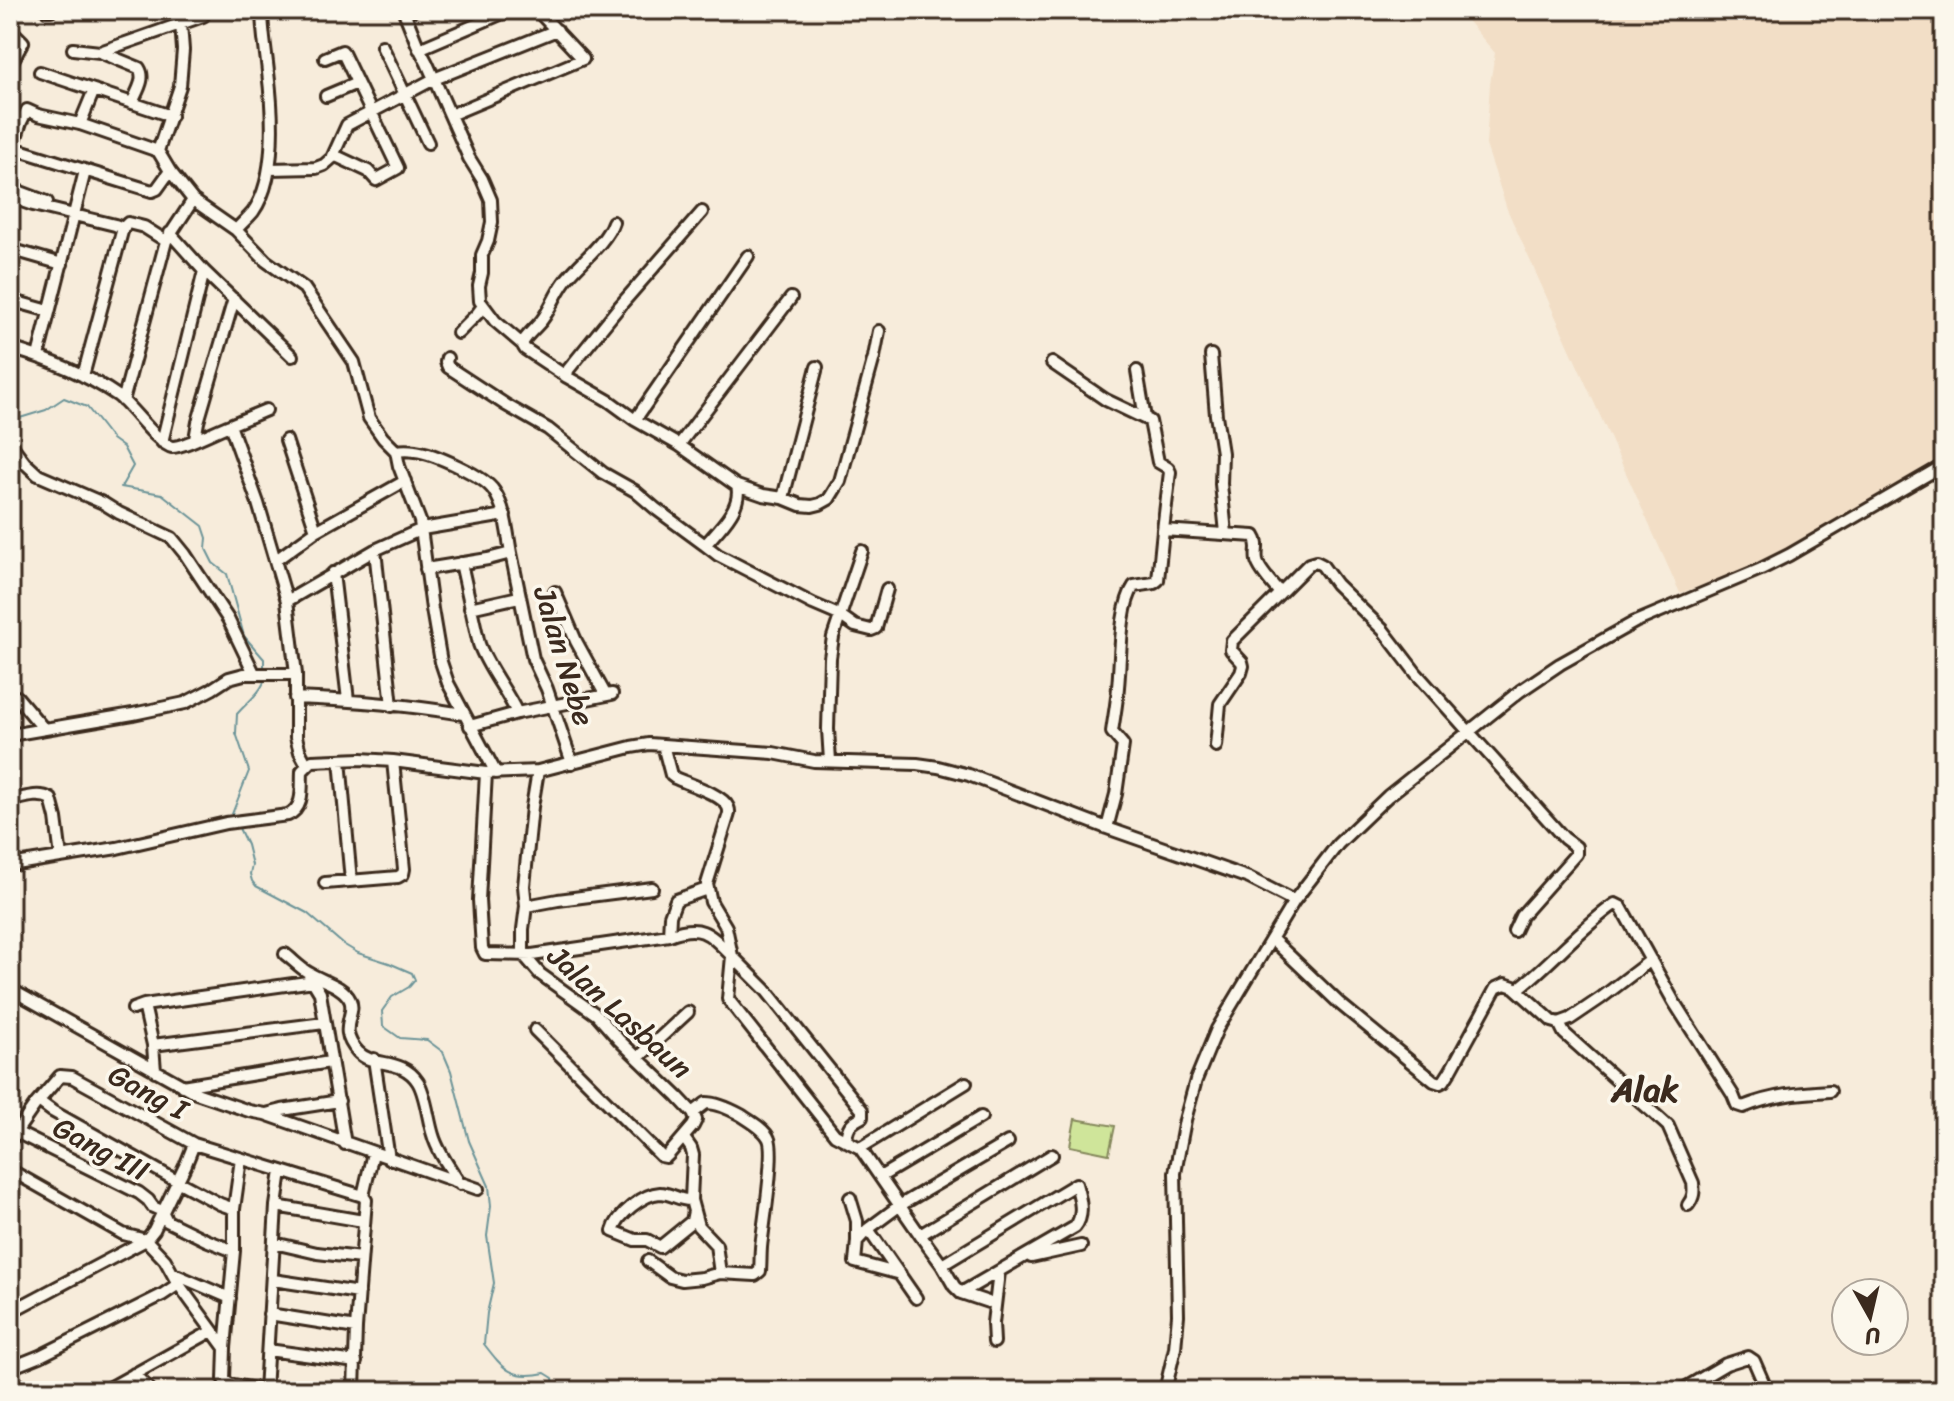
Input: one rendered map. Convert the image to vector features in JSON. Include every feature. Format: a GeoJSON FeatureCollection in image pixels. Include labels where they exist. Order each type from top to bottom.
{"type":"FeatureCollection","features":[{"type":"Feature","properties":{"kind":"street"},"geometry":{"type":"LineString","coordinates":[[236,230],[256,207],[269,169],[271,97],[262,10]]}},
{"type":"Feature","properties":{"kind":"street"},"geometry":{"type":"LineString","coordinates":[[419,49],[510,10]]}},
{"type":"Feature","properties":{"kind":"street"},"geometry":{"type":"LineString","coordinates":[[450,115],[583,59],[537,10]]}},
{"type":"Feature","properties":{"kind":"street"},"geometry":{"type":"LineString","coordinates":[[407,11],[419,49],[491,200],[492,222],[481,261],[479,296],[495,321],[525,349],[679,445],[737,486],[800,505],[820,504],[838,488],[879,331]]}},
{"type":"Feature","properties":{"kind":"street"},"geometry":{"type":"LineString","coordinates":[[100,52],[203,16]]}},
{"type":"Feature","properties":{"kind":"street"},"geometry":{"type":"LineString","coordinates":[[158,151],[180,86],[183,50],[181,23]]}},
{"type":"Feature","properties":{"kind":"street"},"geometry":{"type":"LineString","coordinates":[[10,29],[23,42],[10,65]]}},
{"type":"Feature","properties":{"kind":"street"},"geometry":{"type":"LineString","coordinates":[[269,169],[316,168],[324,165],[334,155],[347,125],[434,79],[557,30]]}},
{"type":"Feature","properties":{"kind":"street"},"geometry":{"type":"LineString","coordinates":[[382,46],[428,143]]}},
{"type":"Feature","properties":{"kind":"street"},"geometry":{"type":"LineString","coordinates":[[73,49],[100,52],[141,69],[142,79],[132,103]]}},
{"type":"Feature","properties":{"kind":"street"},"geometry":{"type":"LineString","coordinates":[[325,58],[342,51],[398,168],[376,180],[368,171],[334,155]]}},
{"type":"Feature","properties":{"kind":"street"},"geometry":{"type":"LineString","coordinates":[[40,72],[171,116]]}},
{"type":"Feature","properties":{"kind":"street"},"geometry":{"type":"LineString","coordinates":[[326,96],[357,83]]}},
{"type":"Feature","properties":{"kind":"street"},"geometry":{"type":"LineString","coordinates":[[80,124],[94,90]]}},
{"type":"Feature","properties":{"kind":"street"},"geometry":{"type":"LineString","coordinates":[[170,171],[152,191],[12,152],[22,110],[80,124],[158,151],[193,200],[236,230],[266,261],[304,288],[354,362],[369,418],[396,451],[422,529],[441,662],[491,773],[479,900],[482,952],[487,956],[532,955],[669,935],[686,929],[714,938],[766,990],[862,1110],[862,1117],[847,1128],[846,1141]]}},
{"type":"Feature","properties":{"kind":"street"},"geometry":{"type":"LineString","coordinates":[[340,140],[354,165]]}},
{"type":"Feature","properties":{"kind":"street"},"geometry":{"type":"LineString","coordinates":[[38,356],[85,171]]}},
{"type":"Feature","properties":{"kind":"street"},"geometry":{"type":"LineString","coordinates":[[10,188],[123,228]]}},
{"type":"Feature","properties":{"kind":"street"},"geometry":{"type":"LineString","coordinates":[[10,197],[75,212]]}},
{"type":"Feature","properties":{"kind":"street"},"geometry":{"type":"LineString","coordinates":[[123,401],[168,237],[193,200]]}},
{"type":"Feature","properties":{"kind":"street"},"geometry":{"type":"LineString","coordinates":[[567,377],[568,370],[619,307],[702,212]]}},
{"type":"Feature","properties":{"kind":"street"},"geometry":{"type":"LineString","coordinates":[[522,344],[544,317],[564,282],[611,229],[613,222]]}},
{"type":"Feature","properties":{"kind":"street"},"geometry":{"type":"LineString","coordinates":[[83,376],[123,228],[128,223],[168,237],[292,356]]}},
{"type":"Feature","properties":{"kind":"street"},"geometry":{"type":"LineString","coordinates":[[10,249],[62,264]]}},
{"type":"Feature","properties":{"kind":"street"},"geometry":{"type":"LineString","coordinates":[[635,420],[748,256]]}},
{"type":"Feature","properties":{"kind":"street"},"geometry":{"type":"LineString","coordinates":[[162,442],[204,271]]}},
{"type":"Feature","properties":{"kind":"street"},"geometry":{"type":"LineString","coordinates":[[679,445],[791,298]]}},
{"type":"Feature","properties":{"kind":"street"},"geometry":{"type":"LineString","coordinates":[[195,439],[234,299]]}},
{"type":"Feature","properties":{"kind":"street"},"geometry":{"type":"LineString","coordinates":[[10,300],[49,311]]}},
{"type":"Feature","properties":{"kind":"street"},"geometry":{"type":"LineString","coordinates":[[458,333],[483,306]]}},
{"type":"Feature","properties":{"kind":"street"},"geometry":{"type":"LineString","coordinates":[[10,348],[38,356],[83,376],[123,401],[169,447],[266,410]]}},
{"type":"Feature","properties":{"kind":"street"},"geometry":{"type":"LineString","coordinates":[[1211,355],[1222,453],[1221,484],[1226,533]]}},
{"type":"Feature","properties":{"kind":"street"},"geometry":{"type":"LineString","coordinates":[[447,358],[448,367],[548,429],[603,473],[635,491],[705,545],[740,567],[841,616],[855,626],[874,630],[887,589]]}},
{"type":"Feature","properties":{"kind":"street"},"geometry":{"type":"LineString","coordinates":[[1052,363],[1121,409],[1150,421],[1158,462],[1170,472],[1158,580],[1134,586],[1129,596],[1120,645],[1112,732],[1123,745],[1116,794],[1107,828]]}},
{"type":"Feature","properties":{"kind":"street"},"geometry":{"type":"LineString","coordinates":[[783,498],[817,367]]}},
{"type":"Feature","properties":{"kind":"street"},"geometry":{"type":"LineString","coordinates":[[1137,371],[1145,418]]}},
{"type":"Feature","properties":{"kind":"street"},"geometry":{"type":"LineString","coordinates":[[230,425],[258,503],[287,601],[296,674],[297,743],[307,765]]}},
{"type":"Feature","properties":{"kind":"street"},"geometry":{"type":"LineString","coordinates":[[286,440],[316,531]]}},
{"type":"Feature","properties":{"kind":"street"},"geometry":{"type":"LineString","coordinates":[[10,443],[38,475],[172,538],[228,619],[258,673]]}},
{"type":"Feature","properties":{"kind":"street"},"geometry":{"type":"LineString","coordinates":[[396,451],[433,455],[493,488],[505,515],[511,553]]}},
{"type":"Feature","properties":{"kind":"street"},"geometry":{"type":"LineString","coordinates":[[1165,1391],[1175,1348],[1178,1315],[1175,1173],[1196,1080],[1217,1029],[1294,901],[1338,844],[1388,796],[1520,691],[1585,649],[1635,622],[1789,555],[1944,465]]}},
{"type":"Feature","properties":{"kind":"street"},"geometry":{"type":"LineString","coordinates":[[276,560],[316,531],[405,481]]}},
{"type":"Feature","properties":{"kind":"street"},"geometry":{"type":"LineString","coordinates":[[705,545],[735,505],[739,493],[737,486]]}},
{"type":"Feature","properties":{"kind":"street"},"geometry":{"type":"LineString","coordinates":[[287,601],[375,550],[422,529],[505,515]]}},
{"type":"Feature","properties":{"kind":"street"},"geometry":{"type":"LineString","coordinates":[[1163,530],[1254,536],[1258,541],[1259,566],[1280,593]]}},
{"type":"Feature","properties":{"kind":"street"},"geometry":{"type":"LineString","coordinates":[[375,550],[392,706]]}},
{"type":"Feature","properties":{"kind":"street"},"geometry":{"type":"LineString","coordinates":[[830,761],[828,729],[833,637],[862,551]]}},
{"type":"Feature","properties":{"kind":"street","name":"Jalan Nebe"},"geometry":{"type":"LineString","coordinates":[[426,569],[511,553],[533,659],[572,763]]}},
{"type":"Feature","properties":{"kind":"street"},"geometry":{"type":"LineString","coordinates":[[1216,746],[1220,704],[1243,666],[1231,650],[1232,641],[1309,564],[1316,562],[1322,565],[1336,584],[1383,630],[1469,733],[1564,838],[1576,847],[1576,854],[1521,916],[1514,931]]}},
{"type":"Feature","properties":{"kind":"street"},"geometry":{"type":"LineString","coordinates":[[461,563],[483,655],[517,713]]}},
{"type":"Feature","properties":{"kind":"street"},"geometry":{"type":"LineString","coordinates":[[333,573],[348,700]]}},
{"type":"Feature","properties":{"kind":"street"},"geometry":{"type":"LineString","coordinates":[[470,726],[609,694],[576,641],[555,592]]}},
{"type":"Feature","properties":{"kind":"street"},"geometry":{"type":"LineString","coordinates":[[470,608],[519,597]]}},
{"type":"Feature","properties":{"kind":"street"},"geometry":{"type":"LineString","coordinates":[[10,735],[185,703],[229,678],[258,673],[296,674]]}},
{"type":"Feature","properties":{"kind":"street"},"geometry":{"type":"LineString","coordinates":[[17,697],[43,728]]}},
{"type":"Feature","properties":{"kind":"street"},"geometry":{"type":"LineString","coordinates":[[295,698],[348,700],[463,714]]}},
{"type":"Feature","properties":{"kind":"street"},"geometry":{"type":"LineString","coordinates":[[10,865],[117,848],[226,823],[288,815],[300,805],[302,771],[312,761],[393,761],[491,773],[538,771],[631,747],[663,745],[773,753],[814,761],[917,764],[952,770],[1249,878],[1294,901]]}},
{"type":"Feature","properties":{"kind":"street"},"geometry":{"type":"LineString","coordinates":[[663,745],[671,775],[715,795],[729,809],[708,876],[707,889],[714,909],[726,927],[732,956],[728,999],[835,1135],[860,1148],[954,1286],[961,1293],[988,1302]]}},
{"type":"Feature","properties":{"kind":"street"},"geometry":{"type":"LineString","coordinates":[[340,760],[351,881]]}},
{"type":"Feature","properties":{"kind":"street"},"geometry":{"type":"LineString","coordinates":[[325,883],[398,877],[403,874],[393,761]]}},
{"type":"Feature","properties":{"kind":"street","name":"Jalan Lasbaun"},"geometry":{"type":"LineString","coordinates":[[538,771],[524,886],[523,954],[540,974],[597,1015],[693,1113],[696,1120],[684,1138]]}},
{"type":"Feature","properties":{"kind":"street"},"geometry":{"type":"LineString","coordinates":[[10,801],[29,796],[51,799],[61,857]]}},
{"type":"Feature","properties":{"kind":"street"},"geometry":{"type":"LineString","coordinates":[[526,906],[652,888]]}},
{"type":"Feature","properties":{"kind":"street"},"geometry":{"type":"LineString","coordinates":[[669,935],[670,916],[676,900],[707,889]]}},
{"type":"Feature","properties":{"kind":"street"},"geometry":{"type":"LineString","coordinates":[[1518,989],[1615,904],[1621,907],[1674,1002],[1740,1107],[1766,1098],[1830,1091]]}},
{"type":"Feature","properties":{"kind":"street"},"geometry":{"type":"LineString","coordinates":[[1272,939],[1361,1022],[1438,1083],[1444,1081],[1451,1070],[1496,988],[1505,984],[1518,989],[1552,1021],[1559,1023],[1601,998],[1651,960]]}},
{"type":"Feature","properties":{"kind":"street"},"geometry":{"type":"LineString","coordinates":[[285,954],[310,976],[347,995],[352,1006],[347,1030],[350,1040],[362,1055],[397,1065],[416,1079],[434,1141],[460,1184]]}},
{"type":"Feature","properties":{"kind":"street"},"geometry":{"type":"LineString","coordinates":[[133,1009],[310,976]]}},
{"type":"Feature","properties":{"kind":"street"},"geometry":{"type":"LineString","coordinates":[[310,976],[320,993],[345,1144]]}},
{"type":"Feature","properties":{"kind":"street"},"geometry":{"type":"LineString","coordinates":[[10,989],[196,1093],[478,1189]]}},
{"type":"Feature","properties":{"kind":"street"},"geometry":{"type":"LineString","coordinates":[[144,1005],[155,1071]]}},
{"type":"Feature","properties":{"kind":"street"},"geometry":{"type":"LineString","coordinates":[[638,1058],[688,1012]]}},
{"type":"Feature","properties":{"kind":"street"},"geometry":{"type":"LineString","coordinates":[[153,1045],[324,1023]]}},
{"type":"Feature","properties":{"kind":"street"},"geometry":{"type":"LineString","coordinates":[[1559,1023],[1564,1033],[1668,1126],[1693,1183],[1693,1199],[1688,1205]]}},
{"type":"Feature","properties":{"kind":"street"},"geometry":{"type":"LineString","coordinates":[[535,1030],[661,1156],[666,1157],[684,1138],[691,1148],[693,1155],[692,1206],[692,1221],[660,1247],[647,1240],[635,1240],[613,1231],[617,1219],[645,1198],[658,1193],[686,1201],[692,1206],[698,1226],[716,1245],[720,1273]]}},
{"type":"Feature","properties":{"kind":"street"},"geometry":{"type":"LineString","coordinates":[[374,1059],[389,1159]]}},
{"type":"Feature","properties":{"kind":"street"},"geometry":{"type":"LineString","coordinates":[[182,1086],[330,1062]]}},
{"type":"Feature","properties":{"kind":"street","name":"Gang I"},"geometry":{"type":"LineString","coordinates":[[40,1102],[60,1076],[72,1077],[194,1144],[363,1196]]}},
{"type":"Feature","properties":{"kind":"street"},"geometry":{"type":"LineString","coordinates":[[860,1148],[966,1083]]}},
{"type":"Feature","properties":{"kind":"street"},"geometry":{"type":"LineString","coordinates":[[265,1114],[339,1101]]}},
{"type":"Feature","properties":{"kind":"street"},"geometry":{"type":"LineString","coordinates":[[13,1137],[40,1102],[177,1181],[234,1209]]}},
{"type":"Feature","properties":{"kind":"street"},"geometry":{"type":"LineString","coordinates":[[648,1261],[670,1277],[682,1280],[720,1273],[753,1276],[759,1273],[770,1140],[750,1121],[731,1109],[706,1103],[693,1113]]}},
{"type":"Feature","properties":{"kind":"street"},"geometry":{"type":"LineString","coordinates":[[880,1177],[981,1117]]}},
{"type":"Feature","properties":{"kind":"street","name":"Gang III"},"geometry":{"type":"LineString","coordinates":[[13,1137],[139,1193],[162,1211],[167,1221],[234,1251]]}},
{"type":"Feature","properties":{"kind":"street"},"geometry":{"type":"LineString","coordinates":[[857,1241],[899,1206],[1008,1142]]}},
{"type":"Feature","properties":{"kind":"street"},"geometry":{"type":"LineString","coordinates":[[10,1312],[146,1240],[154,1230],[194,1144]]}},
{"type":"Feature","properties":{"kind":"street"},"geometry":{"type":"LineString","coordinates":[[354,1391],[366,1200],[363,1196],[373,1153]]}},
{"type":"Feature","properties":{"kind":"street"},"geometry":{"type":"LineString","coordinates":[[920,1235],[1052,1155]]}},
{"type":"Feature","properties":{"kind":"street"},"geometry":{"type":"LineString","coordinates":[[241,1159],[234,1209],[234,1251],[224,1380],[243,1389],[265,1391],[276,1206],[281,1171]]}},
{"type":"Feature","properties":{"kind":"street"},"geometry":{"type":"LineString","coordinates":[[10,1170],[123,1234],[146,1240],[165,1260],[225,1348]]}},
{"type":"Feature","properties":{"kind":"street"},"geometry":{"type":"LineString","coordinates":[[942,1265],[1076,1184],[1081,1220],[1075,1227],[961,1293]]}},
{"type":"Feature","properties":{"kind":"street"},"geometry":{"type":"LineString","coordinates":[[850,1198],[857,1221],[855,1262],[900,1274]]}},
{"type":"Feature","properties":{"kind":"street"},"geometry":{"type":"LineString","coordinates":[[276,1206],[363,1221]]}},
{"type":"Feature","properties":{"kind":"street"},"geometry":{"type":"LineString","coordinates":[[868,1229],[916,1298]]}},
{"type":"Feature","properties":{"kind":"street"},"geometry":{"type":"LineString","coordinates":[[274,1243],[317,1253],[361,1258]]}},
{"type":"Feature","properties":{"kind":"street"},"geometry":{"type":"LineString","coordinates":[[1028,1255],[1031,1257],[1081,1246]]}},
{"type":"Feature","properties":{"kind":"street"},"geometry":{"type":"LineString","coordinates":[[994,1342],[999,1272]]}},
{"type":"Feature","properties":{"kind":"street"},"geometry":{"type":"LineString","coordinates":[[175,1278],[230,1298]]}},
{"type":"Feature","properties":{"kind":"street"},"geometry":{"type":"LineString","coordinates":[[10,1368],[162,1295],[174,1287],[175,1278]]}},
{"type":"Feature","properties":{"kind":"street"},"geometry":{"type":"LineString","coordinates":[[273,1280],[359,1293]]}},
{"type":"Feature","properties":{"kind":"street"},"geometry":{"type":"LineString","coordinates":[[269,1314],[356,1328]]}},
{"type":"Feature","properties":{"kind":"street"},"geometry":{"type":"LineString","coordinates":[[104,1391],[212,1331]]}},
{"type":"Feature","properties":{"kind":"street"},"geometry":{"type":"LineString","coordinates":[[268,1350],[356,1362]]}},
{"type":"Feature","properties":{"kind":"street"},"geometry":{"type":"LineString","coordinates":[[1680,1391],[1726,1364],[1748,1357],[1754,1361],[1767,1391]]}},
{"type":"Feature","properties":{"kind":"street"},"geometry":{"type":"LineString","coordinates":[[134,1374],[151,1391]]}},
{"type":"Feature","properties":{"kind":"street"},"geometry":{"type":"LineString","coordinates":[[10,1377],[24,1391]]}},
{"type":"Feature","properties":{"kind":"shaded area"},"geometry":{"type":"Polygon","coordinates":[[[1458,10],[1944,10],[1944,458],[1775,556],[1726,578],[1680,593],[1507,209],[1486,145],[1495,53],[1458,10]]]}},
{"type":"Feature","properties":{"kind":"green space"},"geometry":{"type":"Polygon","coordinates":[[[1075,1119],[1115,1126],[1109,1154],[1070,1146],[1075,1119]]]}},
{"type":"Feature","properties":{"kind":"waterway"},"geometry":{"type":"LineString","coordinates":[[10,421],[46,410],[64,398],[87,407],[112,439],[123,447],[133,466],[121,487],[162,494],[203,526],[207,538],[206,549],[213,563],[227,574],[244,636],[264,659],[264,669]]}},
{"type":"Feature","properties":{"kind":"waterway"},"geometry":{"type":"LineString","coordinates":[[233,817],[249,771],[236,733],[237,714],[257,693],[265,679]]}},
{"type":"Feature","properties":{"kind":"waterway"},"geometry":{"type":"LineString","coordinates":[[238,826],[247,845],[252,865],[250,874],[256,886],[307,913],[358,953],[412,973],[415,980],[392,997],[382,1011],[383,1026],[400,1038],[427,1040],[443,1052],[469,1141],[489,1186],[491,1206],[487,1236],[494,1283],[484,1344],[503,1366],[516,1374],[545,1373],[553,1378],[555,1391]]}},
{"type":"Feature","properties":{"kind":"district","name":"Alak"},"geometry":{"type":"Point","coordinates":[1645,1089]}}]}
